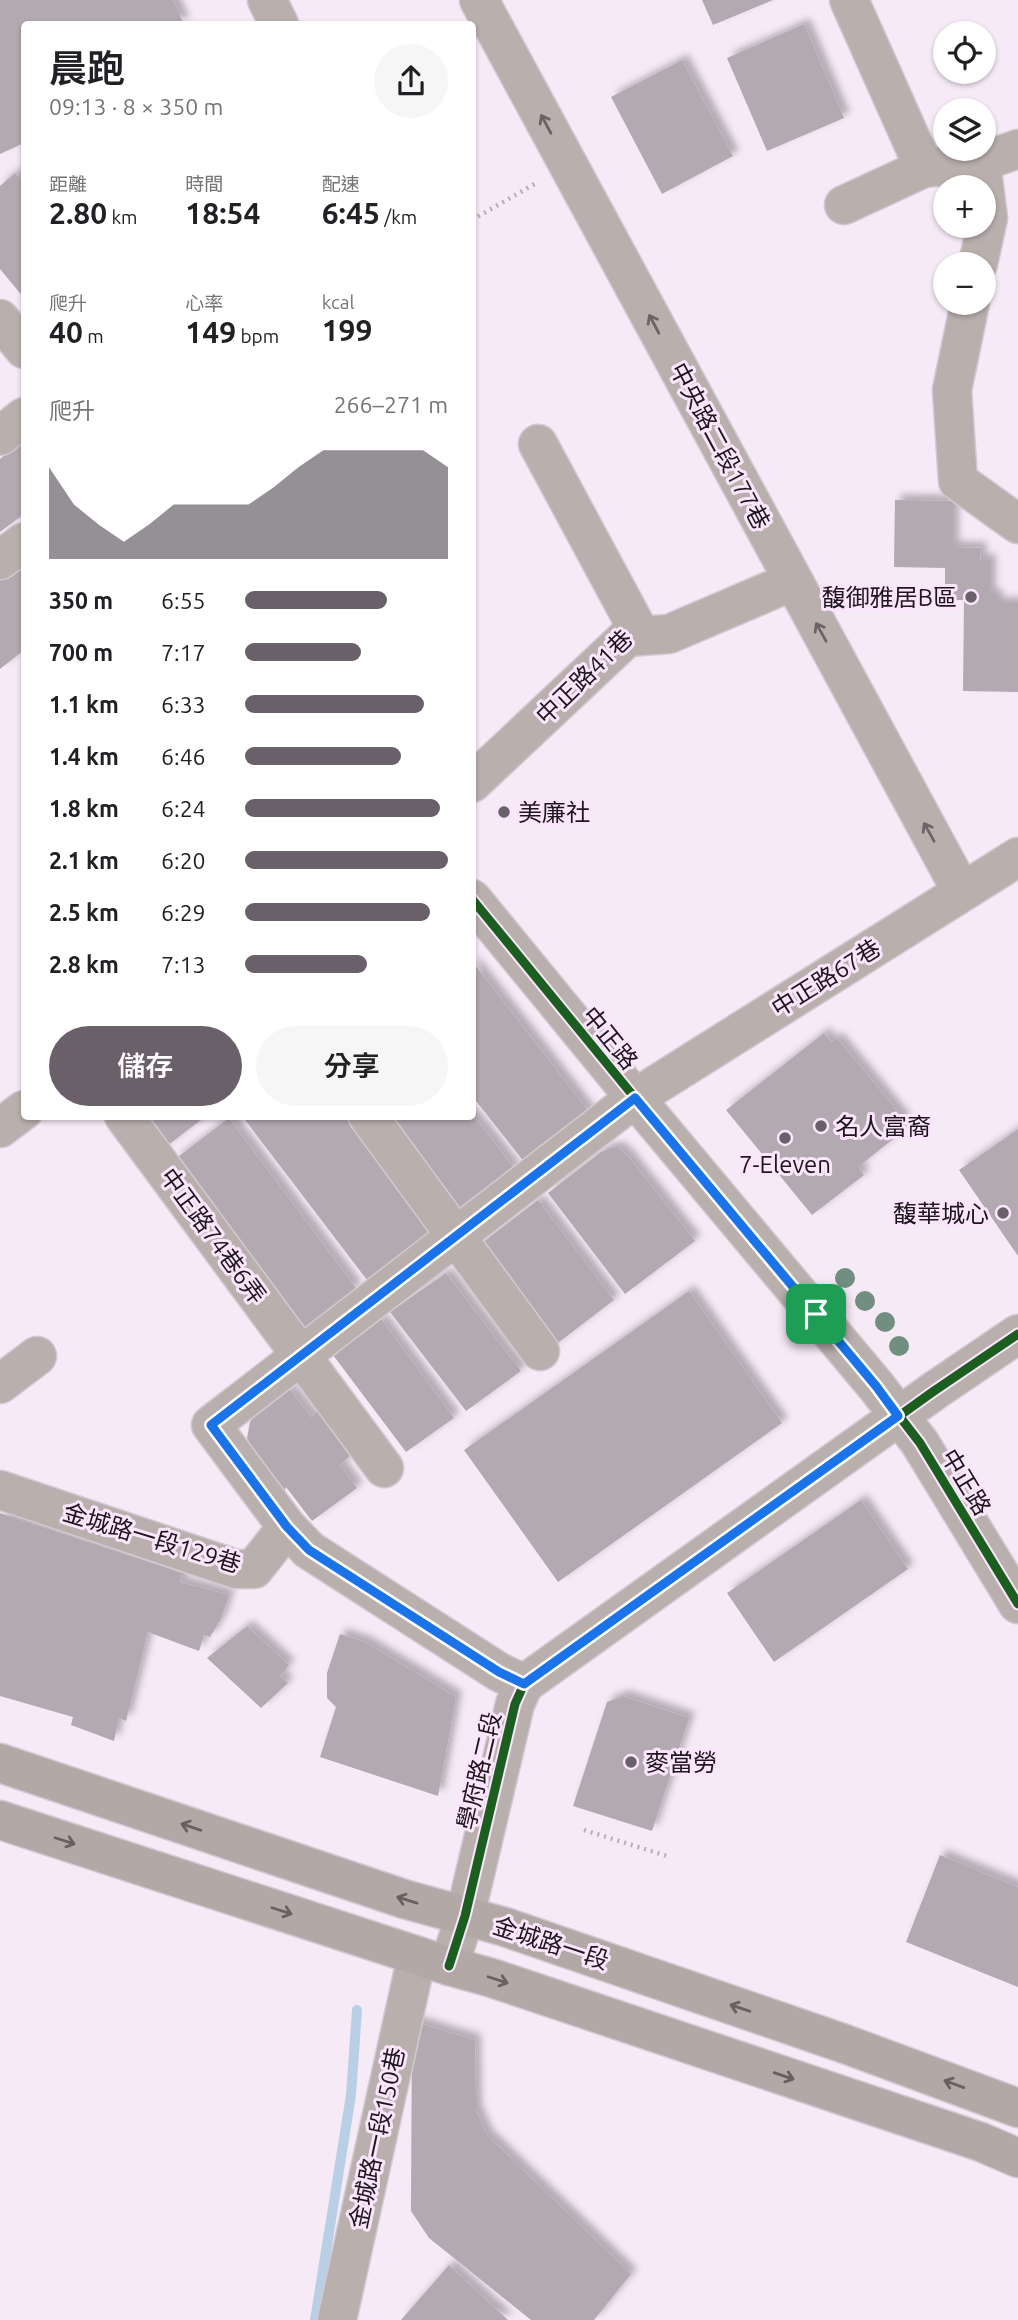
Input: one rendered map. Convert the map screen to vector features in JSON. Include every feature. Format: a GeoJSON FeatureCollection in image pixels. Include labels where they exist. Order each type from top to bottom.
{"type":"FeatureCollection","features":[{"type":"Feature","properties":{"kind":"main road","name":"金城路一段"},"geometry":{"type":"LineString","coordinates":[[0,1763],[404,1899],[505,1927],[820,2035],[1018,2108]]}},
{"type":"Feature","properties":{"kind":"main road"},"geometry":{"type":"LineString","coordinates":[[0,1821],[492,1978],[981,2142],[1018,2158]]}},
{"type":"Feature","properties":{"kind":"street"},"geometry":{"type":"LineString","coordinates":[[267,0],[278,21]]}},
{"type":"Feature","properties":{"kind":"street","name":"中央路二段177巷"},"geometry":{"type":"LineString","coordinates":[[479,0],[962,892]]}},
{"type":"Feature","properties":{"kind":"street"},"geometry":{"type":"LineString","coordinates":[[849,0],[924,168]]}},
{"type":"Feature","properties":{"kind":"street"},"geometry":{"type":"LineString","coordinates":[[844,205],[924,168],[981,162],[1018,149]]}},
{"type":"Feature","properties":{"kind":"street"},"geometry":{"type":"LineString","coordinates":[[981,162],[988,218],[981,252]]}},
{"type":"Feature","properties":{"kind":"street"},"geometry":{"type":"LineString","coordinates":[[968,315],[953,390],[958,481],[1018,524]]}},
{"type":"Feature","properties":{"kind":"street"},"geometry":{"type":"LineString","coordinates":[[0,318],[21,345]]}},
{"type":"Feature","properties":{"kind":"street"},"geometry":{"type":"LineString","coordinates":[[0,436],[21,419]]}},
{"type":"Feature","properties":{"kind":"street","name":"中正路41巷"},"geometry":{"type":"LineString","coordinates":[[476,779],[637,628],[538,444]]}},
{"type":"Feature","properties":{"kind":"street"},"geometry":{"type":"LineString","coordinates":[[0,560],[21,544]]}},
{"type":"Feature","properties":{"kind":"street"},"geometry":{"type":"LineString","coordinates":[[627,636],[669,634],[793,581]]}},
{"type":"Feature","properties":{"kind":"street","name":"中正路67巷"},"geometry":{"type":"LineString","coordinates":[[287,1527],[211,1425],[635,1098],[1018,857]]}},
{"type":"Feature","properties":{"kind":"street","name":"中正路"},"geometry":{"type":"LineString","coordinates":[[476,904],[876,1386],[920,1443],[1018,1604]]}},
{"type":"Feature","properties":{"kind":"street"},"geometry":{"type":"LineString","coordinates":[[0,1128],[21,1113]]}},
{"type":"Feature","properties":{"kind":"street","name":"中正路74巷6弄"},"geometry":{"type":"LineString","coordinates":[[127,1120],[384,1468]]}},
{"type":"Feature","properties":{"kind":"street"},"geometry":{"type":"LineString","coordinates":[[371,1120],[540,1351]]}},
{"type":"Feature","properties":{"kind":"street","name":"學府路二段"},"geometry":{"type":"LineString","coordinates":[[433,1961],[465,1916],[515,1704],[524,1684],[898,1416],[1018,1334]]}},
{"type":"Feature","properties":{"kind":"street"},"geometry":{"type":"LineString","coordinates":[[0,1384],[37,1356]]}},
{"type":"Feature","properties":{"kind":"street","name":"金城路一段129巷"},"geometry":{"type":"LineString","coordinates":[[0,1490],[236,1569],[254,1569],[287,1527]]}},
{"type":"Feature","properties":{"kind":"street"},"geometry":{"type":"LineString","coordinates":[[287,1527],[309,1550],[499,1672],[524,1684]]}},
{"type":"Feature","properties":{"kind":"street","name":"金城路一段150巷"},"geometry":{"type":"LineString","coordinates":[[337,2320],[433,1961]]}},
{"type":"Feature","properties":{"kind":"path"},"geometry":{"type":"LineString","coordinates":[[476,218],[568,165]]}},
{"type":"Feature","properties":{"kind":"path"},"geometry":{"type":"LineString","coordinates":[[584,1830],[667,1856]]}},
{"type":"Feature","properties":{"kind":"building"},"geometry":{"type":"Polygon","coordinates":[[[0,0],[173,0],[183,21],[21,21],[21,144],[0,154],[0,0]]]}},
{"type":"Feature","properties":{"kind":"building"},"geometry":{"type":"Polygon","coordinates":[[[702,0],[773,0],[713,25],[702,0]]]}},
{"type":"Feature","properties":{"kind":"building"},"geometry":{"type":"Polygon","coordinates":[[[804,24],[844,118],[767,151],[727,58],[804,24]]]}},
{"type":"Feature","properties":{"kind":"building"},"geometry":{"type":"Polygon","coordinates":[[[682,60],[733,156],[662,194],[611,97],[682,60]]]}},
{"type":"Feature","properties":{"kind":"building"},"geometry":{"type":"Polygon","coordinates":[[[15,173],[21,180],[21,294],[0,269],[0,186],[15,173]]]}},
{"type":"Feature","properties":{"kind":"building"},"geometry":{"type":"Polygon","coordinates":[[[21,442],[21,516],[0,532],[0,459],[21,442]]]}},
{"type":"Feature","properties":{"kind":"building","name":"馥御雅居B區"},"geometry":{"type":"Polygon","coordinates":[[[895,500],[953,501],[953,547],[981,548],[980,560],[990,560],[990,595],[997,595],[997,603],[1018,603],[1018,692],[963,691],[964,600],[945,600],[945,568],[894,567],[895,500]]]}},
{"type":"Feature","properties":{"kind":"building"},"geometry":{"type":"Polygon","coordinates":[[[21,554],[21,652],[0,669],[0,571],[21,554]]]}},
{"type":"Feature","properties":{"kind":"building"},"geometry":{"type":"Polygon","coordinates":[[[476,966],[590,1113],[525,1163],[476,1101],[476,966]]]}},
{"type":"Feature","properties":{"kind":"building","name":"名人富裔"},"geometry":{"type":"Polygon","coordinates":[[[824,1033],[831,1042],[837,1038],[904,1119],[902,1132],[858,1167],[864,1175],[812,1215],[726,1110],[824,1033]]]}},
{"type":"Feature","properties":{"kind":"building"},"geometry":{"type":"Polygon","coordinates":[[[476,1119],[515,1169],[459,1214],[386,1120],[476,1119]]]}},
{"type":"Feature","properties":{"kind":"building"},"geometry":{"type":"Polygon","coordinates":[[[142,1120],[201,1120],[163,1149],[142,1120]]]}},
{"type":"Feature","properties":{"kind":"building"},"geometry":{"type":"Polygon","coordinates":[[[226,1120],[230,1120],[356,1288],[303,1330],[175,1159],[226,1120]]]}},
{"type":"Feature","properties":{"kind":"building"},"geometry":{"type":"Polygon","coordinates":[[[245,1120],[349,1120],[433,1229],[367,1280],[245,1120]]]}},
{"type":"Feature","properties":{"kind":"building","name":"馥華城心"},"geometry":{"type":"Polygon","coordinates":[[[1018,1129],[1018,1256],[959,1170],[1018,1129]]]}},
{"type":"Feature","properties":{"kind":"building"},"geometry":{"type":"Polygon","coordinates":[[[610,1148],[619,1148],[628,1156],[695,1241],[625,1294],[548,1193],[610,1148]]]}},
{"type":"Feature","properties":{"kind":"building"},"geometry":{"type":"Polygon","coordinates":[[[538,1200],[614,1300],[550,1349],[478,1246],[538,1200]]]}},
{"type":"Feature","properties":{"kind":"building"},"geometry":{"type":"Polygon","coordinates":[[[446,1273],[521,1371],[466,1411],[390,1312],[446,1273]]]}},
{"type":"Feature","properties":{"kind":"building"},"geometry":{"type":"Polygon","coordinates":[[[689,1291],[782,1423],[558,1582],[464,1450],[689,1291]]]}},
{"type":"Feature","properties":{"kind":"building"},"geometry":{"type":"Polygon","coordinates":[[[381,1319],[454,1418],[406,1452],[333,1355],[381,1319]]]}},
{"type":"Feature","properties":{"kind":"building"},"geometry":{"type":"Polygon","coordinates":[[[290,1389],[311,1417],[318,1411],[352,1454],[340,1465],[357,1488],[312,1521],[286,1487],[284,1492],[247,1438],[250,1422],[256,1412],[290,1389]]]}},
{"type":"Feature","properties":{"kind":"building"},"geometry":{"type":"Polygon","coordinates":[[[861,1500],[908,1569],[774,1662],[727,1593],[861,1500]]]}},
{"type":"Feature","properties":{"kind":"building"},"geometry":{"type":"Polygon","coordinates":[[[0,1513],[182,1573],[180,1582],[229,1595],[221,1619],[210,1637],[204,1635],[199,1651],[148,1632],[126,1721],[119,1718],[114,1741],[71,1725],[73,1717],[0,1696],[0,1513]]]}},
{"type":"Feature","properties":{"kind":"building"},"geometry":{"type":"Polygon","coordinates":[[[247,1626],[289,1665],[280,1676],[288,1683],[261,1708],[207,1658],[247,1626]]]}},
{"type":"Feature","properties":{"kind":"building"},"geometry":{"type":"Polygon","coordinates":[[[340,1634],[365,1642],[456,1697],[438,1796],[320,1757],[336,1707],[327,1698],[327,1673],[340,1634]]]}},
{"type":"Feature","properties":{"kind":"building","name":"麥當勞"},"geometry":{"type":"Polygon","coordinates":[[[623,1696],[689,1718],[652,1831],[573,1806],[607,1702],[623,1696]]]}},
{"type":"Feature","properties":{"kind":"building"},"geometry":{"type":"Polygon","coordinates":[[[940,1855],[1018,1887],[1018,1987],[906,1942],[940,1855]]]}},
{"type":"Feature","properties":{"kind":"building"},"geometry":{"type":"Polygon","coordinates":[[[412,2021],[475,2040],[476,2110],[487,2135],[631,2274],[594,2320],[531,2320],[429,2238],[411,2211],[412,2021]]]}},
{"type":"Feature","properties":{"kind":"building"},"geometry":{"type":"Polygon","coordinates":[[[449,2265],[508,2320],[401,2320],[449,2265]]]}},
{"type":"Feature","properties":{"kind":"waterway"},"geometry":{"type":"LineString","coordinates":[[315,2320],[351,2095],[357,2010]]}},
{"type":"Feature","properties":{"kind":"cycle path"},"geometry":{"type":"LineString","coordinates":[[476,904],[876,1386],[920,1443],[1018,1604]]}},
{"type":"Feature","properties":{"kind":"cycle path"},"geometry":{"type":"LineString","coordinates":[[449,1966],[465,1916],[515,1704],[524,1684],[1018,1334]]}},
{"type":"Feature","properties":{"kind":"cycle path"},"geometry":{"type":"LineString","coordinates":[[287,1527],[309,1550],[499,1672],[524,1684]]}},
{"type":"Feature","properties":{"kind":"place","name":"馥御雅居B區"},"geometry":{"type":"Point","coordinates":[971,597]}},
{"type":"Feature","properties":{"kind":"place","name":"美廉社"},"geometry":{"type":"Point","coordinates":[504,812]}},
{"type":"Feature","properties":{"kind":"place","name":"名人富裔"},"geometry":{"type":"Point","coordinates":[821,1126]}},
{"type":"Feature","properties":{"kind":"place","name":"7-Eleven"},"geometry":{"type":"Point","coordinates":[785,1138]}},
{"type":"Feature","properties":{"kind":"place","name":"馥華城心"},"geometry":{"type":"Point","coordinates":[1003,1213]}},
{"type":"Feature","properties":{"kind":"place","name":"麥當勞"},"geometry":{"type":"Point","coordinates":[631,1762]}},
{"type":"Feature","properties":{"kind":"route"},"geometry":{"type":"LineString","coordinates":[[635,1098],[816,1314],[898,1416],[524,1684],[499,1672],[309,1550],[287,1527],[211,1425],[635,1098]]}}]}
